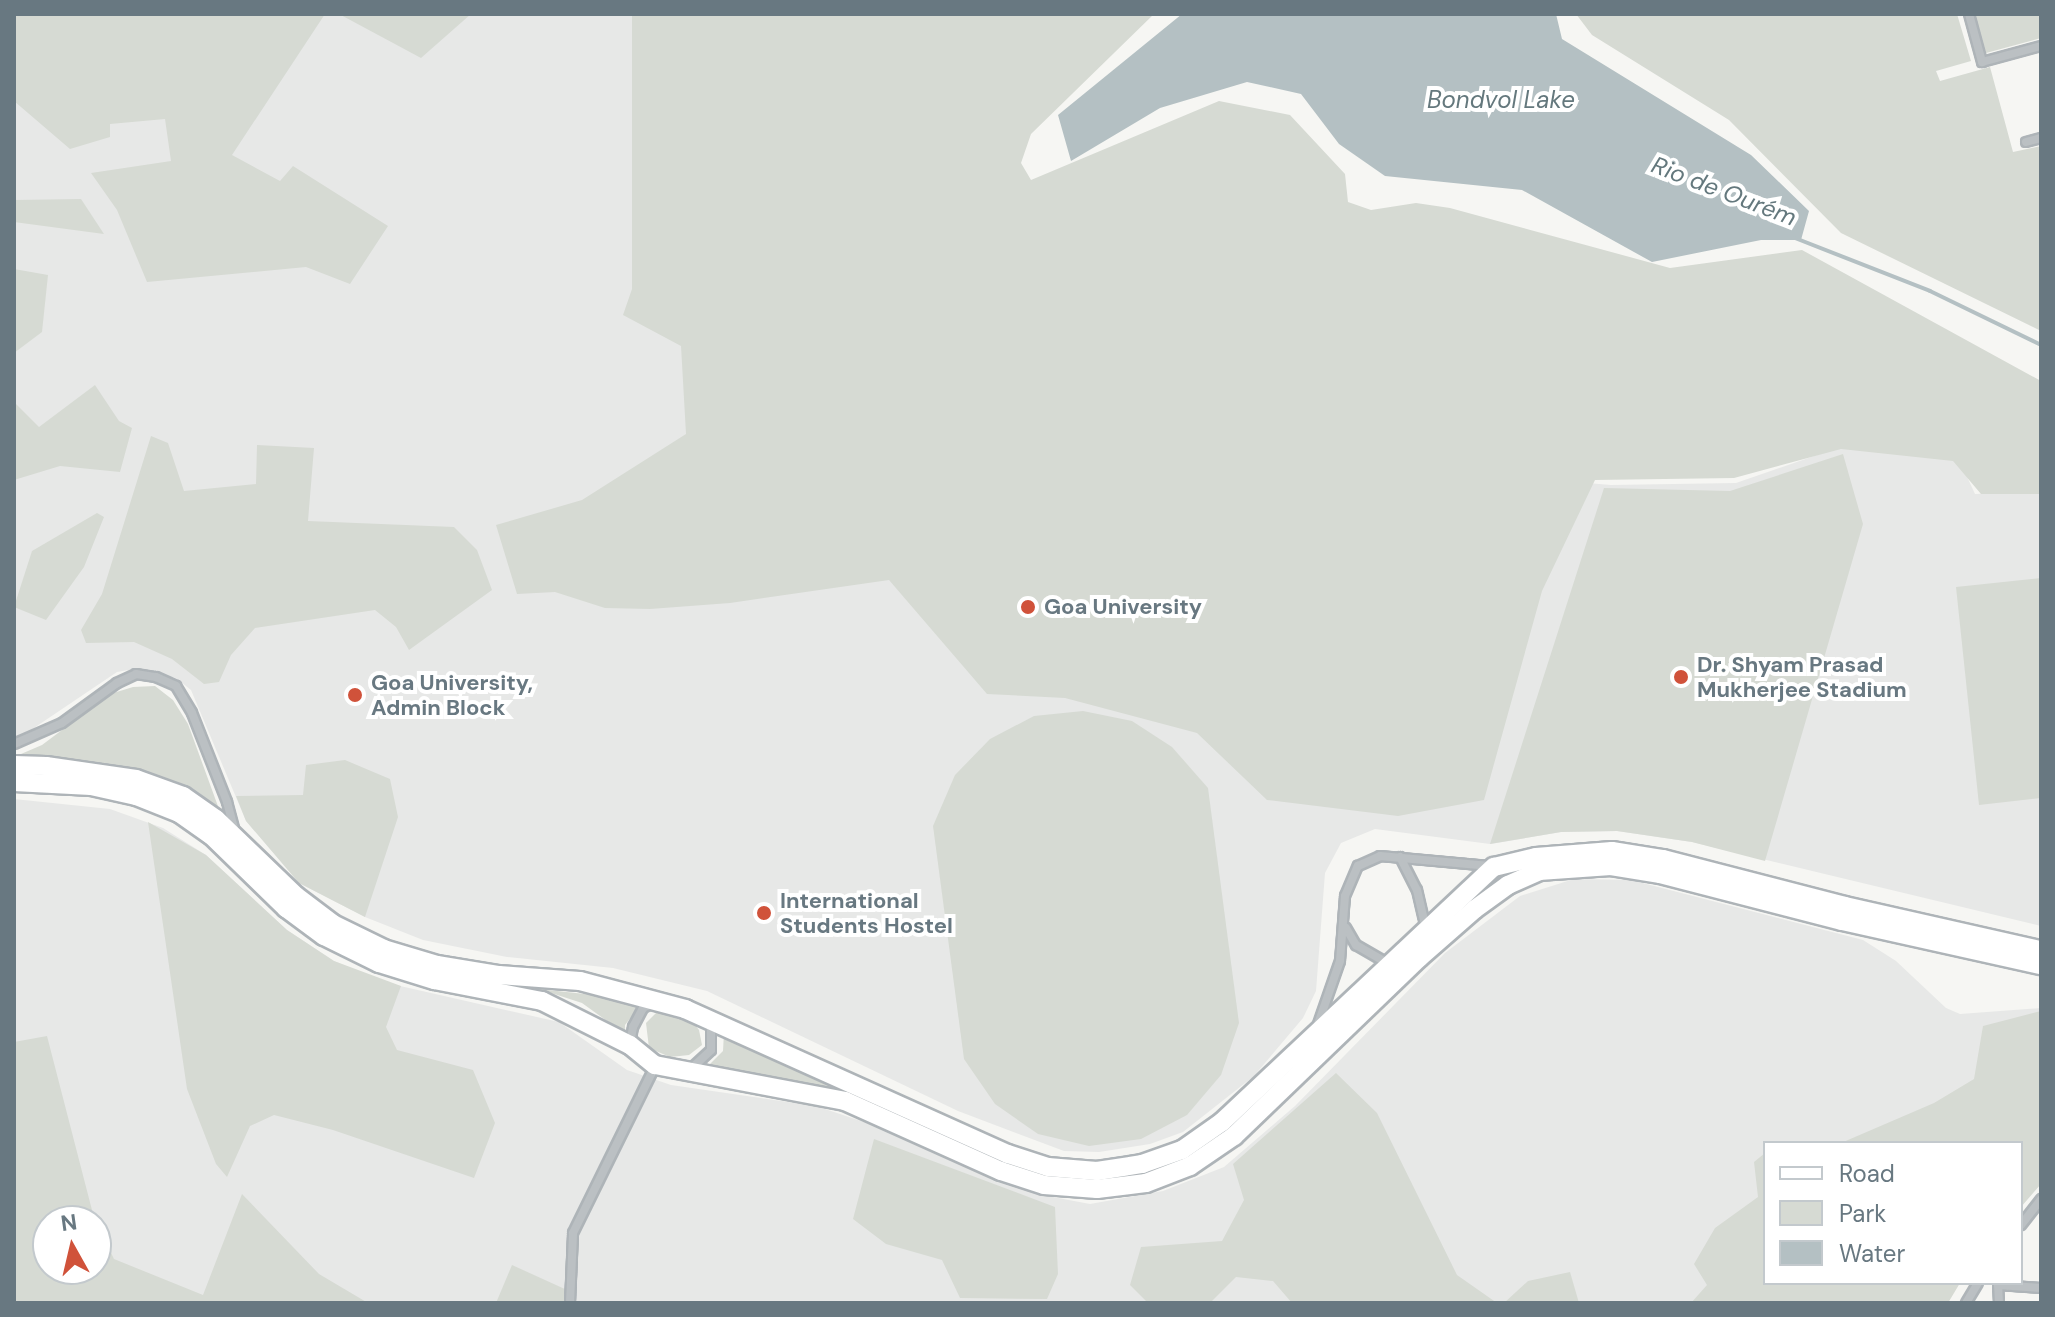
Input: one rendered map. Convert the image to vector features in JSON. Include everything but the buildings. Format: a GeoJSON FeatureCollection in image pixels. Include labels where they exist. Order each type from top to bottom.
{"type":"FeatureCollection","features":[{"type":"Feature","properties":{"kind":"main road"},"geometry":{"type":"LineString","coordinates":[[14,765],[59,767],[136,779],[183,796],[239,841],[296,896],[333,924],[384,949],[437,965],[499,975],[580,981],[659,1001],[710,1019],[1008,1154],[1048,1167],[1097,1171],[1142,1164],[1182,1150],[1222,1122],[1475,909],[1508,885],[1539,871],[1611,866],[1722,884],[2017,952],[2041,965]]}},
{"type":"Feature","properties":{"kind":"main road"},"geometry":{"type":"LineString","coordinates":[[14,782],[91,786],[136,796],[179,813],[211,835],[286,908],[347,949],[434,980],[542,1001],[630,1045],[664,1068],[845,1101],[1001,1171],[1044,1185],[1097,1189],[1146,1183],[1190,1166],[1234,1136],[1320,1038],[1390,965],[1494,867],[1563,852],[1612,851],[1663,859],[1722,884]]}},
{"type":"Feature","properties":{"kind":"main road"},"geometry":{"type":"LineString","coordinates":[[2017,952],[2041,950]]}},
{"type":"Feature","properties":{"kind":"main road"},"geometry":{"type":"LineString","coordinates":[[664,1068],[694,1066]]}},
{"type":"Feature","properties":{"kind":"street"},"geometry":{"type":"LineString","coordinates":[[1969,14],[1982,62],[2041,46]]}},
{"type":"Feature","properties":{"kind":"street"},"geometry":{"type":"LineString","coordinates":[[2026,142],[2041,138]]}},
{"type":"Feature","properties":{"kind":"street"},"geometry":{"type":"LineString","coordinates":[[14,744],[62,723],[117,683],[136,674],[156,677],[176,686],[192,713],[239,841]]}},
{"type":"Feature","properties":{"kind":"street"},"geometry":{"type":"LineString","coordinates":[[1320,1038],[1340,961],[1345,896],[1358,866],[1380,856],[1494,867]]}},
{"type":"Feature","properties":{"kind":"street"},"geometry":{"type":"LineString","coordinates":[[1400,857],[1417,890],[1426,929]]}},
{"type":"Feature","properties":{"kind":"street"},"geometry":{"type":"LineString","coordinates":[[1344,922],[1356,945],[1390,965]]}},
{"type":"Feature","properties":{"kind":"street"},"geometry":{"type":"LineString","coordinates":[[630,1045],[633,1027],[643,1008],[659,1001]]}},
{"type":"Feature","properties":{"kind":"street"},"geometry":{"type":"LineString","coordinates":[[694,1066],[711,1050],[714,1037],[710,1019]]}},
{"type":"Feature","properties":{"kind":"street"},"geometry":{"type":"LineString","coordinates":[[570,1303],[573,1233],[664,1068]]}},
{"type":"Feature","properties":{"kind":"street"},"geometry":{"type":"LineString","coordinates":[[2023,1222],[2041,1199]]}},
{"type":"Feature","properties":{"kind":"street"},"geometry":{"type":"LineString","coordinates":[[1966,1303],[1977,1285]]}},
{"type":"Feature","properties":{"kind":"street"},"geometry":{"type":"LineString","coordinates":[[1999,1303],[1998,1285],[2041,1288]]}},
{"type":"Feature","properties":{"kind":"shaded area","name":"Goa University"},"geometry":{"type":"Polygon","coordinates":[[[14,14],[774,14],[1408,468],[1611,485],[1736,483],[1843,446],[1957,455],[1975,494],[2041,491],[2041,926],[1692,842],[1617,831],[1561,832],[1490,844],[1375,829],[1341,843],[1325,873],[1316,991],[1303,1018],[1254,1076],[1183,1132],[1150,1144],[1099,1152],[1064,1151],[958,1111],[707,991],[613,968],[507,957],[423,940],[365,917],[299,883],[246,821],[191,690],[176,678],[134,669],[117,672],[25,734],[14,737],[14,14]]]}},
{"type":"Feature","properties":{"kind":"shaded area"},"geometry":{"type":"Polygon","coordinates":[[[14,799],[110,809],[163,828],[206,855],[287,930],[334,961],[387,983],[559,1022],[627,1070],[671,1085],[816,1106],[870,1124],[1037,1194],[1090,1204],[1163,1191],[1224,1167],[1295,1106],[1445,953],[1520,896],[1574,879],[1631,880],[1863,940],[1896,961],[1946,1008],[1960,1014],[2041,1008],[2041,1175],[2023,1146],[2023,1141],[1763,1141],[1763,1285],[1856,1303],[134,1303],[112,1255],[112,1205],[76,1205],[14,1173],[14,799]]]}},
{"type":"Feature","properties":{"kind":"green space"},"geometry":{"type":"Polygon","coordinates":[[[14,14],[325,14],[232,155],[280,181],[293,166],[388,226],[350,284],[306,267],[147,282],[117,210],[91,173],[171,161],[165,119],[110,124],[110,137],[70,149],[14,101],[14,14]]]}},
{"type":"Feature","properties":{"kind":"green space"},"geometry":{"type":"Polygon","coordinates":[[[339,14],[471,14],[421,58],[339,14]]]}},
{"type":"Feature","properties":{"kind":"green space"},"geometry":{"type":"Polygon","coordinates":[[[632,14],[1154,14],[1031,134],[1021,163],[1031,180],[1219,101],[1290,115],[1345,174],[1348,202],[1371,210],[1416,203],[1450,208],[1670,268],[1802,250],[2041,381],[2041,494],[1981,494],[1953,461],[1841,449],[1734,478],[1595,480],[1542,591],[1484,800],[1398,816],[1267,800],[1197,733],[1065,698],[987,694],[889,580],[730,603],[650,609],[605,608],[555,592],[517,594],[496,525],[582,500],[686,434],[681,346],[623,315],[632,289],[632,14]]]}},
{"type":"Feature","properties":{"kind":"green space"},"geometry":{"type":"Polygon","coordinates":[[[1576,14],[1957,14],[1971,61],[1936,71],[1940,81],[1990,67],[2013,152],[2041,146],[2041,331],[1841,233],[1729,120],[1592,35],[1576,14]]]}},
{"type":"Feature","properties":{"kind":"green space"},"geometry":{"type":"Polygon","coordinates":[[[1975,14],[2041,14],[2041,38],[1986,53],[1975,14]]]}},
{"type":"Feature","properties":{"kind":"green space"},"geometry":{"type":"Polygon","coordinates":[[[81,199],[104,234],[14,222],[14,200],[81,199]]]}},
{"type":"Feature","properties":{"kind":"green space"},"geometry":{"type":"Polygon","coordinates":[[[14,269],[48,275],[42,332],[14,353],[14,269]]]}},
{"type":"Feature","properties":{"kind":"green space"},"geometry":{"type":"Polygon","coordinates":[[[95,385],[119,421],[132,428],[120,472],[60,466],[14,480],[14,402],[39,427],[95,385]]]}},
{"type":"Feature","properties":{"kind":"green space"},"geometry":{"type":"Polygon","coordinates":[[[151,436],[168,443],[184,491],[256,484],[257,445],[314,448],[308,521],[454,527],[477,550],[492,590],[409,650],[396,627],[375,610],[255,628],[231,655],[219,682],[204,684],[172,659],[134,642],[86,643],[81,630],[102,594],[151,436]]]}},
{"type":"Feature","properties":{"kind":"green space","name":"Dr. Shyam Prasad Mukherjee Stadium"},"geometry":{"type":"Polygon","coordinates":[[[1843,454],[1863,524],[1765,861],[1692,842],[1617,831],[1561,832],[1490,844],[1604,488],[1730,491],[1843,454]]]}},
{"type":"Feature","properties":{"kind":"green space"},"geometry":{"type":"Polygon","coordinates":[[[97,513],[104,517],[84,567],[46,620],[14,607],[32,551],[97,513]]]}},
{"type":"Feature","properties":{"kind":"green space"},"geometry":{"type":"Polygon","coordinates":[[[2041,578],[2041,798],[1979,805],[1956,587],[2041,578]]]}},
{"type":"Feature","properties":{"kind":"green space"},"geometry":{"type":"Polygon","coordinates":[[[155,686],[173,700],[188,724],[223,820],[162,779],[88,761],[14,757],[42,745],[110,694],[133,687],[155,686]]]}},
{"type":"Feature","properties":{"kind":"green space"},"geometry":{"type":"Polygon","coordinates":[[[1083,711],[1132,721],[1172,747],[1208,788],[1239,1023],[1221,1075],[1187,1115],[1141,1139],[1089,1146],[1038,1134],[995,1104],[964,1059],[933,826],[955,775],[990,739],[1034,716],[1083,711]]]}},
{"type":"Feature","properties":{"kind":"green space"},"geometry":{"type":"Polygon","coordinates":[[[345,760],[390,779],[398,817],[365,917],[299,883],[246,821],[236,796],[303,795],[306,765],[345,760]]]}},
{"type":"Feature","properties":{"kind":"green space"},"geometry":{"type":"Polygon","coordinates":[[[148,822],[206,855],[287,930],[334,961],[401,986],[386,1027],[397,1050],[473,1070],[495,1123],[474,1178],[333,1130],[274,1115],[250,1126],[227,1177],[216,1164],[187,1089],[148,822]]]}},
{"type":"Feature","properties":{"kind":"green space"},"geometry":{"type":"Polygon","coordinates":[[[539,989],[594,995],[639,1007],[625,1025],[625,1034],[582,1003],[539,989]]]}},
{"type":"Feature","properties":{"kind":"green space"},"geometry":{"type":"Polygon","coordinates":[[[2041,1011],[2041,1184],[2023,1205],[2023,1141],[1846,1141],[1934,1103],[1974,1079],[1983,1026],[2041,1011]]]}},
{"type":"Feature","properties":{"kind":"green space"},"geometry":{"type":"Polygon","coordinates":[[[656,1013],[669,1013],[692,1021],[699,1030],[702,1045],[689,1055],[670,1057],[649,1048],[646,1023],[656,1013]]]}},
{"type":"Feature","properties":{"kind":"green space"},"geometry":{"type":"Polygon","coordinates":[[[724,1032],[871,1106],[809,1083],[704,1070],[723,1051],[724,1032]]]}},
{"type":"Feature","properties":{"kind":"green space"},"geometry":{"type":"Polygon","coordinates":[[[47,1036],[91,1205],[32,1205],[32,1285],[112,1285],[112,1255],[114,1259],[203,1295],[242,1194],[319,1274],[368,1303],[14,1303],[14,1042],[47,1036]]]}},
{"type":"Feature","properties":{"kind":"green space"},"geometry":{"type":"Polygon","coordinates":[[[1336,1073],[1377,1113],[1457,1275],[1497,1303],[1292,1303],[1273,1281],[1236,1277],[1210,1303],[1148,1303],[1130,1285],[1141,1247],[1222,1241],[1244,1200],[1233,1164],[1336,1073]]]}},
{"type":"Feature","properties":{"kind":"green space"},"geometry":{"type":"Polygon","coordinates":[[[874,1139],[1055,1207],[1058,1274],[1047,1299],[960,1298],[942,1260],[886,1244],[853,1219],[874,1139]]]}},
{"type":"Feature","properties":{"kind":"green space"},"geometry":{"type":"Polygon","coordinates":[[[1763,1155],[1763,1285],[1959,1285],[1948,1303],[1691,1303],[1707,1285],[1694,1264],[1715,1228],[1758,1197],[1754,1162],[1763,1155]]]}},
{"type":"Feature","properties":{"kind":"green space"},"geometry":{"type":"Polygon","coordinates":[[[512,1265],[567,1290],[565,1303],[496,1303],[512,1265]]]}},
{"type":"Feature","properties":{"kind":"green space"},"geometry":{"type":"Polygon","coordinates":[[[1570,1272],[1579,1303],[1504,1303],[1528,1281],[1570,1272]]]}},
{"type":"Feature","properties":{"kind":"water","name":"Bondvol Lake"},"geometry":{"type":"Polygon","coordinates":[[[1182,14],[1556,14],[1562,39],[1751,155],[1809,211],[1801,240],[1761,240],[1652,262],[1522,190],[1385,176],[1339,144],[1301,94],[1247,82],[1160,108],[1071,161],[1058,115],[1182,14]]]}},
{"type":"Feature","properties":{"kind":"waterway","name":"Rio de Ourém"},"geometry":{"type":"LineString","coordinates":[[1795,238],[1930,291],[2041,345]]}},
{"type":"Feature","properties":{"kind":"place","name":"Goa University"},"geometry":{"type":"Point","coordinates":[1028,607]}},
{"type":"Feature","properties":{"kind":"place","name":"Dr. Shyam Prasad Mukherjee Stadium"},"geometry":{"type":"Point","coordinates":[1681,677]}},
{"type":"Feature","properties":{"kind":"place","name":"Goa University, Admin Block"},"geometry":{"type":"Point","coordinates":[355,695]}},
{"type":"Feature","properties":{"kind":"place","name":"International Students Hostel"},"geometry":{"type":"Point","coordinates":[764,913]}}]}
